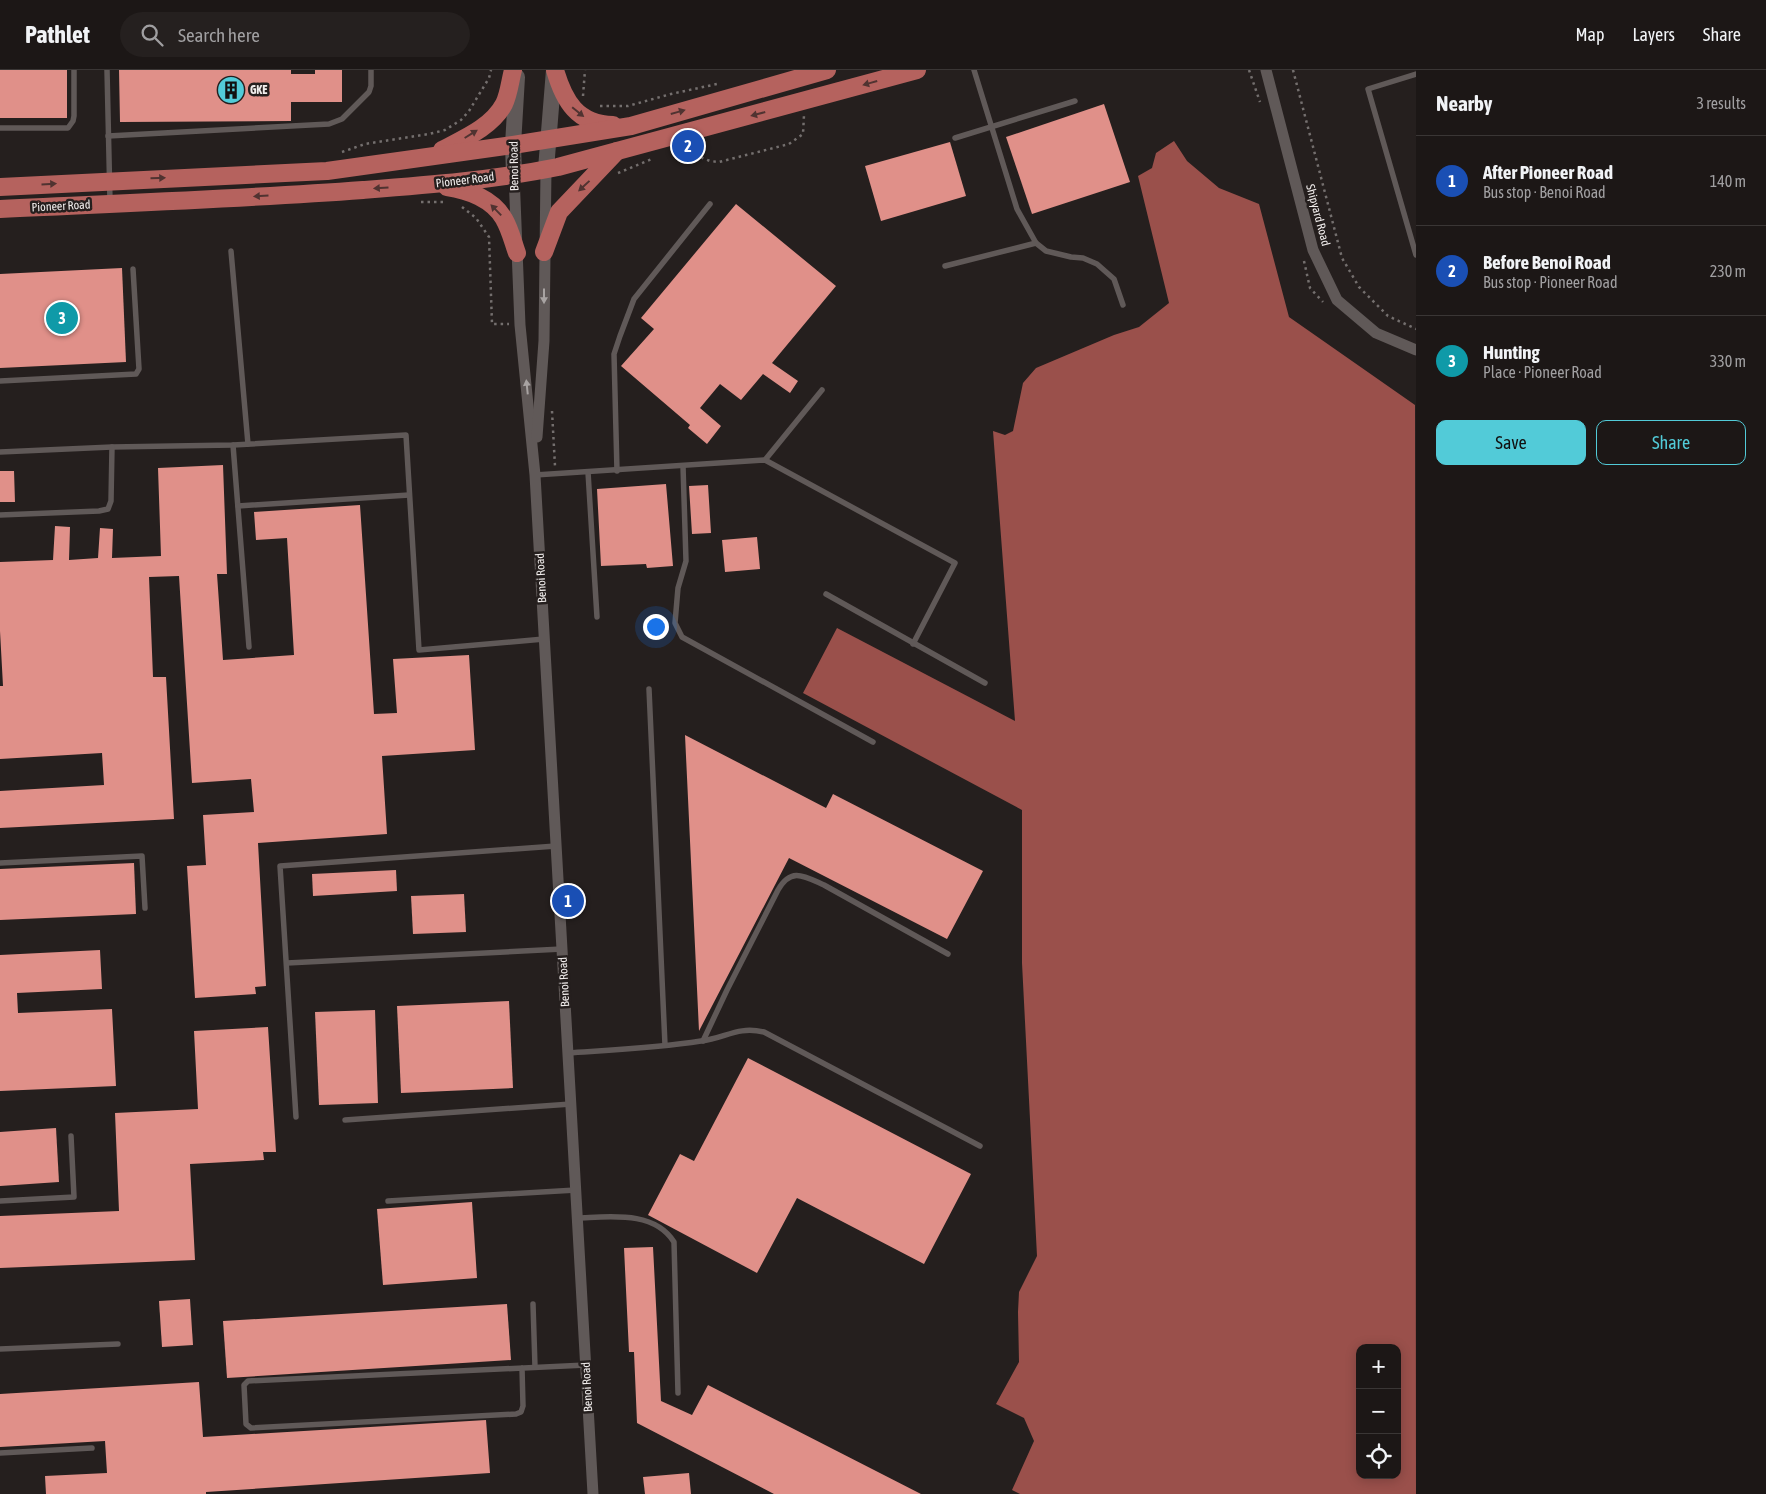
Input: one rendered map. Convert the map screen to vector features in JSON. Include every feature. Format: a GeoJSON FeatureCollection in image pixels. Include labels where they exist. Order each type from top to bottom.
{"type":"FeatureCollection","features":[{"type":"Feature","properties":{"kind":"main road"},"geometry":{"type":"LineString","coordinates":[[428,157],[467,137],[495,116],[504,104],[513,70]]}},
{"type":"Feature","properties":{"kind":"main road","name":"Benoi Road"},"geometry":{"type":"LineString","coordinates":[[514,174],[513,145],[517,70]]}},
{"type":"Feature","properties":{"kind":"main road"},"geometry":{"type":"LineString","coordinates":[[555,70],[561,89],[575,112],[603,125],[631,126]]}},
{"type":"Feature","properties":{"kind":"main road","name":"Benoi Road"},"geometry":{"type":"LineString","coordinates":[[546,169],[555,70]]}},
{"type":"Feature","properties":{"kind":"main road","name":"Pioneer Road"},"geometry":{"type":"LineString","coordinates":[[0,187],[327,171],[513,145],[631,126],[826,70]]}},
{"type":"Feature","properties":{"kind":"main road","name":"Pioneer Road"},"geometry":{"type":"LineString","coordinates":[[0,209],[310,194],[429,185],[514,174],[546,169],[618,151],[917,70]]}},
{"type":"Feature","properties":{"kind":"main road"},"geometry":{"type":"LineString","coordinates":[[544,252],[559,212],[618,151]]}},
{"type":"Feature","properties":{"kind":"main road"},"geometry":{"type":"LineString","coordinates":[[429,185],[471,192],[489,203],[504,218],[517,253]]}},
{"type":"Feature","properties":{"kind":"street","name":"Shipyard Road"},"geometry":{"type":"LineString","coordinates":[[1266,70],[1313,250],[1337,300],[1376,333],[1416,350]]}},
{"type":"Feature","properties":{"kind":"street","name":"Benoi Road"},"geometry":{"type":"LineString","coordinates":[[535,473],[544,341],[546,169]]}},
{"type":"Feature","properties":{"kind":"street","name":"Benoi Road"},"geometry":{"type":"LineString","coordinates":[[514,174],[520,324],[535,473],[593,1494]]}},
{"type":"Feature","properties":{"kind":"lane"},"geometry":{"type":"LineString","coordinates":[[0,128],[68,128],[74,116],[74,70]]}},
{"type":"Feature","properties":{"kind":"lane"},"geometry":{"type":"LineString","coordinates":[[107,70],[110,204]]}},
{"type":"Feature","properties":{"kind":"lane"},"geometry":{"type":"LineString","coordinates":[[108,136],[330,124],[342,119],[369,92],[372,70]]}},
{"type":"Feature","properties":{"kind":"lane"},"geometry":{"type":"LineString","coordinates":[[974,70],[1017,209],[1036,243],[1046,251],[1083,258],[1098,264],[1114,279],[1123,305]]}},
{"type":"Feature","properties":{"kind":"lane"},"geometry":{"type":"LineString","coordinates":[[1416,74],[1368,89],[1416,255]]}},
{"type":"Feature","properties":{"kind":"lane"},"geometry":{"type":"LineString","coordinates":[[955,138],[1074,101]]}},
{"type":"Feature","properties":{"kind":"lane"},"geometry":{"type":"LineString","coordinates":[[617,470],[614,354],[620,336],[634,299],[710,204]]}},
{"type":"Feature","properties":{"kind":"lane"},"geometry":{"type":"LineString","coordinates":[[945,266],[1036,243]]}},
{"type":"Feature","properties":{"kind":"lane"},"geometry":{"type":"LineString","coordinates":[[231,251],[248,444]]}},
{"type":"Feature","properties":{"kind":"lane"},"geometry":{"type":"LineString","coordinates":[[0,381],[136,374],[139,369],[133,269]]}},
{"type":"Feature","properties":{"kind":"lane"},"geometry":{"type":"LineString","coordinates":[[765,460],[822,390]]}},
{"type":"Feature","properties":{"kind":"lane"},"geometry":{"type":"LineString","coordinates":[[0,452],[112,447],[233,445],[406,435],[419,650],[544,639]]}},
{"type":"Feature","properties":{"kind":"lane"},"geometry":{"type":"LineString","coordinates":[[233,445],[249,647]]}},
{"type":"Feature","properties":{"kind":"lane"},"geometry":{"type":"LineString","coordinates":[[0,515],[108,509],[111,501],[112,447]]}},
{"type":"Feature","properties":{"kind":"lane"},"geometry":{"type":"LineString","coordinates":[[535,473],[555,474],[765,460],[955,563],[913,644]]}},
{"type":"Feature","properties":{"kind":"lane"},"geometry":{"type":"LineString","coordinates":[[683,466],[686,561],[678,588],[675,623],[682,637],[873,742]]}},
{"type":"Feature","properties":{"kind":"lane"},"geometry":{"type":"LineString","coordinates":[[588,472],[597,616]]}},
{"type":"Feature","properties":{"kind":"lane"},"geometry":{"type":"LineString","coordinates":[[238,506],[409,495]]}},
{"type":"Feature","properties":{"kind":"lane"},"geometry":{"type":"LineString","coordinates":[[826,594],[985,684]]}},
{"type":"Feature","properties":{"kind":"lane"},"geometry":{"type":"LineString","coordinates":[[649,689],[665,1045]]}},
{"type":"Feature","properties":{"kind":"lane"},"geometry":{"type":"LineString","coordinates":[[296,1117],[280,866],[556,846]]}},
{"type":"Feature","properties":{"kind":"lane"},"geometry":{"type":"LineString","coordinates":[[0,863],[142,856],[145,908]]}},
{"type":"Feature","properties":{"kind":"lane"},"geometry":{"type":"LineString","coordinates":[[703,1041],[778,890],[788,877],[795,875],[804,876],[824,885],[948,954]]}},
{"type":"Feature","properties":{"kind":"lane"},"geometry":{"type":"LineString","coordinates":[[287,963],[562,949]]}},
{"type":"Feature","properties":{"kind":"lane"},"geometry":{"type":"LineString","coordinates":[[568,1053],[703,1041],[738,1030],[764,1032],[980,1146]]}},
{"type":"Feature","properties":{"kind":"lane"},"geometry":{"type":"LineString","coordinates":[[345,1120],[571,1104]]}},
{"type":"Feature","properties":{"kind":"lane"},"geometry":{"type":"LineString","coordinates":[[0,1201],[74,1197],[71,1136]]}},
{"type":"Feature","properties":{"kind":"lane"},"geometry":{"type":"LineString","coordinates":[[388,1201],[576,1190]]}},
{"type":"Feature","properties":{"kind":"lane"},"geometry":{"type":"LineString","coordinates":[[577,1218],[621,1216],[638,1218],[669,1234],[674,1242],[678,1393]]}},
{"type":"Feature","properties":{"kind":"lane"},"geometry":{"type":"LineString","coordinates":[[533,1304],[535,1368]]}},
{"type":"Feature","properties":{"kind":"lane"},"geometry":{"type":"LineString","coordinates":[[0,1349],[118,1344]]}},
{"type":"Feature","properties":{"kind":"lane"},"geometry":{"type":"LineString","coordinates":[[522,1368],[523,1406],[521,1412],[516,1414],[251,1428],[246,1424],[244,1386],[248,1381],[522,1368],[535,1368],[586,1365]]}},
{"type":"Feature","properties":{"kind":"lane"},"geometry":{"type":"LineString","coordinates":[[0,1453],[92,1448]]}},
{"type":"Feature","properties":{"kind":"path"},"geometry":{"type":"LineString","coordinates":[[342,152],[365,144],[444,130],[461,120],[489,78],[491,70]]}},
{"type":"Feature","properties":{"kind":"path"},"geometry":{"type":"LineString","coordinates":[[582,101],[584,70]]}},
{"type":"Feature","properties":{"kind":"path"},"geometry":{"type":"LineString","coordinates":[[1293,70],[1342,258],[1359,287],[1388,316],[1416,329]]}},
{"type":"Feature","properties":{"kind":"path"},"geometry":{"type":"LineString","coordinates":[[594,106],[628,106],[722,83]]}},
{"type":"Feature","properties":{"kind":"path"},"geometry":{"type":"LineString","coordinates":[[677,151],[685,149],[710,161],[719,162],[790,144],[803,134],[805,101]]}},
{"type":"Feature","properties":{"kind":"path"},"geometry":{"type":"LineString","coordinates":[[616,174],[660,156]]}},
{"type":"Feature","properties":{"kind":"path"},"geometry":{"type":"LineString","coordinates":[[412,202],[450,202]]}},
{"type":"Feature","properties":{"kind":"path"},"geometry":{"type":"LineString","coordinates":[[459,205],[476,218],[489,237],[492,324],[520,324]]}},
{"type":"Feature","properties":{"kind":"path"},"geometry":{"type":"LineString","coordinates":[[552,406],[555,474]]}},
{"type":"Feature","properties":{"kind":"shaded area"},"geometry":{"type":"Polygon","coordinates":[[[1174,141],[1187,161],[1219,188],[1259,204],[1289,317],[1415,405],[1416,1494],[1020,1494],[1012,1490],[1034,1441],[1024,1418],[996,1404],[1019,1362],[1019,1292],[1037,1256],[1022,963],[1022,810],[803,693],[837,628],[1015,721],[993,431],[1005,435],[1013,431],[1023,383],[1036,368],[1114,335],[1139,327],[1169,303],[1138,176],[1152,168],[1156,153],[1174,141]]]}},
{"type":"Feature","properties":{"kind":"building"},"geometry":{"type":"Polygon","coordinates":[[[0,70],[67,70],[67,118],[0,118],[0,70]]]}},
{"type":"Feature","properties":{"kind":"building","name":"GKE"},"geometry":{"type":"Polygon","coordinates":[[[119,70],[291,70],[291,74],[315,74],[315,70],[342,70],[342,102],[291,102],[291,121],[120,122],[119,70]]]}},
{"type":"Feature","properties":{"kind":"building"},"geometry":{"type":"Polygon","coordinates":[[[1104,104],[1130,182],[1032,214],[1006,137],[1104,104]]]}},
{"type":"Feature","properties":{"kind":"building"},"geometry":{"type":"Polygon","coordinates":[[[950,142],[966,196],[881,221],[865,166],[950,142]]]}},
{"type":"Feature","properties":{"kind":"building"},"geometry":{"type":"Polygon","coordinates":[[[736,204],[836,286],[772,363],[798,381],[790,393],[763,374],[741,400],[720,384],[700,408],[721,426],[707,444],[688,428],[690,425],[621,366],[654,329],[641,318],[736,204]]]}},
{"type":"Feature","properties":{"kind":"building"},"geometry":{"type":"Polygon","coordinates":[[[122,268],[126,362],[0,368],[0,274],[122,268]]]}},
{"type":"Feature","properties":{"kind":"building"},"geometry":{"type":"Polygon","coordinates":[[[223,465],[227,574],[217,574],[223,660],[294,655],[287,538],[256,540],[254,512],[360,505],[374,714],[397,713],[393,659],[469,655],[475,750],[382,756],[387,834],[258,843],[266,986],[255,987],[256,994],[195,998],[187,866],[206,865],[203,815],[254,812],[251,779],[192,783],[179,576],[149,577],[153,677],[166,677],[174,819],[0,828],[0,791],[104,785],[102,753],[0,759],[0,686],[3,686],[0,631],[0,562],[53,560],[55,526],[70,527],[69,560],[98,558],[100,528],[113,529],[112,558],[161,556],[158,468],[223,465]]]}},
{"type":"Feature","properties":{"kind":"building"},"geometry":{"type":"Polygon","coordinates":[[[0,471],[14,471],[15,502],[0,502],[0,471]]]}},
{"type":"Feature","properties":{"kind":"building"},"geometry":{"type":"Polygon","coordinates":[[[666,484],[673,566],[647,568],[646,564],[601,566],[597,489],[666,484]]]}},
{"type":"Feature","properties":{"kind":"building"},"geometry":{"type":"Polygon","coordinates":[[[708,485],[711,533],[692,534],[689,486],[708,485]]]}},
{"type":"Feature","properties":{"kind":"building"},"geometry":{"type":"Polygon","coordinates":[[[757,537],[760,569],[725,572],[722,540],[757,537]]]}},
{"type":"Feature","properties":{"kind":"building"},"geometry":{"type":"Polygon","coordinates":[[[685,735],[826,808],[833,794],[983,871],[947,939],[789,858],[699,1031],[685,735]]]}},
{"type":"Feature","properties":{"kind":"building"},"geometry":{"type":"Polygon","coordinates":[[[134,863],[136,914],[0,920],[0,869],[134,863]]]}},
{"type":"Feature","properties":{"kind":"building"},"geometry":{"type":"Polygon","coordinates":[[[396,870],[397,891],[313,896],[312,874],[396,870]]]}},
{"type":"Feature","properties":{"kind":"building"},"geometry":{"type":"Polygon","coordinates":[[[464,894],[466,932],[413,934],[411,896],[464,894]]]}},
{"type":"Feature","properties":{"kind":"building"},"geometry":{"type":"Polygon","coordinates":[[[100,950],[102,989],[17,993],[18,1013],[112,1009],[116,1086],[0,1091],[0,955],[100,950]]]}},
{"type":"Feature","properties":{"kind":"building"},"geometry":{"type":"Polygon","coordinates":[[[509,1001],[513,1088],[401,1093],[397,1006],[509,1001]]]}},
{"type":"Feature","properties":{"kind":"building"},"geometry":{"type":"Polygon","coordinates":[[[375,1010],[378,1103],[319,1105],[315,1012],[375,1010]]]}},
{"type":"Feature","properties":{"kind":"building"},"geometry":{"type":"Polygon","coordinates":[[[268,1027],[276,1152],[263,1152],[264,1160],[190,1164],[195,1260],[0,1268],[0,1216],[119,1211],[115,1113],[198,1109],[194,1031],[268,1027]]]}},
{"type":"Feature","properties":{"kind":"building"},"geometry":{"type":"Polygon","coordinates":[[[748,1058],[971,1174],[924,1264],[797,1198],[757,1273],[648,1215],[680,1154],[694,1161],[748,1058]]]}},
{"type":"Feature","properties":{"kind":"building"},"geometry":{"type":"Polygon","coordinates":[[[56,1128],[59,1182],[0,1186],[0,1132],[56,1128]]]}},
{"type":"Feature","properties":{"kind":"building"},"geometry":{"type":"Polygon","coordinates":[[[472,1202],[477,1278],[383,1285],[377,1209],[472,1202]]]}},
{"type":"Feature","properties":{"kind":"building"},"geometry":{"type":"Polygon","coordinates":[[[653,1247],[661,1401],[692,1415],[708,1385],[921,1494],[774,1494],[637,1423],[634,1352],[629,1352],[624,1248],[653,1247]]]}},
{"type":"Feature","properties":{"kind":"building"},"geometry":{"type":"Polygon","coordinates":[[[190,1299],[193,1345],[162,1347],[159,1301],[190,1299]]]}},
{"type":"Feature","properties":{"kind":"building"},"geometry":{"type":"Polygon","coordinates":[[[507,1304],[511,1360],[227,1378],[223,1321],[507,1304]]]}},
{"type":"Feature","properties":{"kind":"building"},"geometry":{"type":"Polygon","coordinates":[[[199,1382],[203,1437],[486,1420],[490,1473],[206,1492],[206,1494],[46,1494],[45,1476],[107,1473],[105,1441],[0,1447],[0,1394],[199,1382]]]}},
{"type":"Feature","properties":{"kind":"building"},"geometry":{"type":"Polygon","coordinates":[[[689,1473],[691,1494],[645,1494],[643,1477],[689,1473]]]}},
{"type":"Feature","properties":{"kind":"place","name":"GKE"},"geometry":{"type":"Point","coordinates":[231,90]}},
{"type":"Feature","properties":{"kind":"place","name":"Before Benoi Road"},"geometry":{"type":"Point","coordinates":[688,146]}},
{"type":"Feature","properties":{"kind":"place","name":"Hunting"},"geometry":{"type":"Point","coordinates":[62,318]}},
{"type":"Feature","properties":{"kind":"place","name":"After Pioneer Road"},"geometry":{"type":"Point","coordinates":[568,901]}}]}
